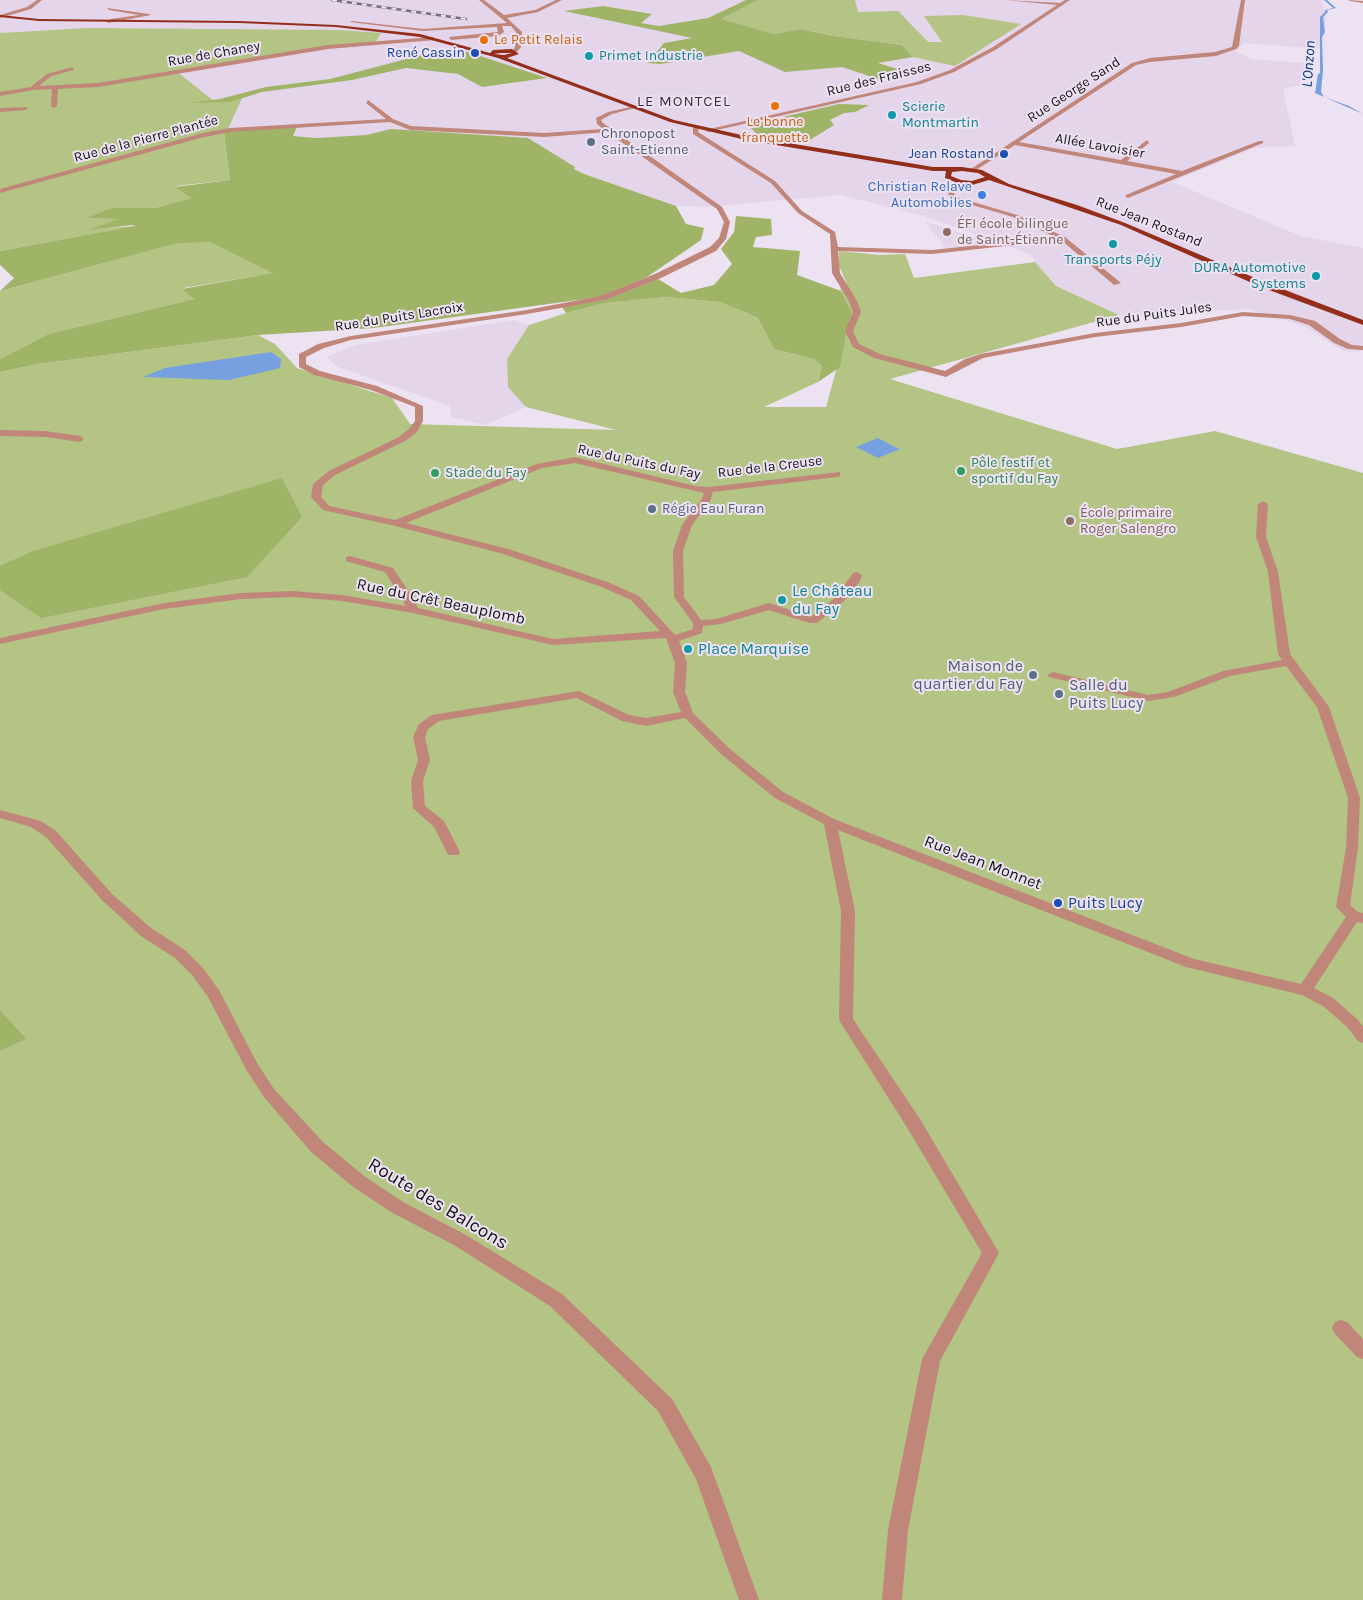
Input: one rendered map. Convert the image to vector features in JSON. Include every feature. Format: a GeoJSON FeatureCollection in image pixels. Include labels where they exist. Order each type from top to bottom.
{"type":"FeatureCollection","features":[{"type":"Feature","properties":{"kind":"main road"},"geometry":{"type":"LineString","coordinates":[[0,17],[91,20]]}},
{"type":"Feature","properties":{"kind":"main road"},"geometry":{"type":"LineString","coordinates":[[0,17],[39,22],[156,21],[309,24],[402,33],[493,53],[633,108],[696,128],[933,169],[974,169],[985,172],[1007,185]]}},
{"type":"Feature","properties":{"kind":"main road"},"geometry":{"type":"LineString","coordinates":[[493,53],[504,50],[515,54],[534,70]]}},
{"type":"Feature","properties":{"kind":"main road"},"geometry":{"type":"LineString","coordinates":[[500,57],[515,54]]}},
{"type":"Feature","properties":{"kind":"main road"},"geometry":{"type":"LineString","coordinates":[[933,169],[950,179],[960,182],[1007,185]]}},
{"type":"Feature","properties":{"kind":"main road"},"geometry":{"type":"LineString","coordinates":[[946,175],[949,171],[956,169]]}},
{"type":"Feature","properties":{"kind":"main road"},"geometry":{"type":"LineString","coordinates":[[978,182],[986,180],[989,176]]}},
{"type":"Feature","properties":{"kind":"main road","name":"Rue Jean Rostand"},"geometry":{"type":"LineString","coordinates":[[1007,185],[1075,206],[1123,224],[1264,285],[1363,323]]}},
{"type":"Feature","properties":{"kind":"street"},"geometry":{"type":"LineString","coordinates":[[0,17],[29,8],[40,0]]}},
{"type":"Feature","properties":{"kind":"street"},"geometry":{"type":"LineString","coordinates":[[481,0],[512,24],[519,32],[515,54]]}},
{"type":"Feature","properties":{"kind":"street"},"geometry":{"type":"LineString","coordinates":[[503,17],[536,11],[560,0]]}},
{"type":"Feature","properties":{"kind":"street"},"geometry":{"type":"LineString","coordinates":[[1007,0],[1060,4]]}},
{"type":"Feature","properties":{"kind":"street","name":"Rue des Fraisses"},"geometry":{"type":"LineString","coordinates":[[708,130],[927,80],[952,71],[995,48],[1068,0]]}},
{"type":"Feature","properties":{"kind":"street","name":"Rue George Sand"},"geometry":{"type":"LineString","coordinates":[[974,169],[1134,64],[1150,60],[1216,54],[1234,48],[1236,46],[1243,0]]}},
{"type":"Feature","properties":{"kind":"street"},"geometry":{"type":"LineString","coordinates":[[1350,0],[1363,2]]}},
{"type":"Feature","properties":{"kind":"street"},"geometry":{"type":"LineString","coordinates":[[91,20],[110,21],[149,15],[109,9]]}},
{"type":"Feature","properties":{"kind":"street"},"geometry":{"type":"LineString","coordinates":[[352,22],[423,30],[512,24]]}},
{"type":"Feature","properties":{"kind":"street"},"geometry":{"type":"LineString","coordinates":[[450,38],[498,34],[501,32],[499,25]]}},
{"type":"Feature","properties":{"kind":"street"},"geometry":{"type":"LineString","coordinates":[[399,42],[406,39],[402,33]]}},
{"type":"Feature","properties":{"kind":"street","name":"Rue de Chaney"},"geometry":{"type":"LineString","coordinates":[[0,94],[33,88],[88,86],[328,47],[433,39]]}},
{"type":"Feature","properties":{"kind":"street"},"geometry":{"type":"LineString","coordinates":[[504,50],[518,44]]}},
{"type":"Feature","properties":{"kind":"street"},"geometry":{"type":"LineString","coordinates":[[33,88],[49,75],[72,69]]}},
{"type":"Feature","properties":{"kind":"street"},"geometry":{"type":"LineString","coordinates":[[85,79],[88,86]]}},
{"type":"Feature","properties":{"kind":"street"},"geometry":{"type":"LineString","coordinates":[[54,106],[55,87]]}},
{"type":"Feature","properties":{"kind":"street","name":"Rue de la Pierre Plantée"},"geometry":{"type":"LineString","coordinates":[[368,102],[391,120],[410,128],[536,135],[571,135],[609,130]]}},
{"type":"Feature","properties":{"kind":"street"},"geometry":{"type":"LineString","coordinates":[[0,110],[26,108]]}},
{"type":"Feature","properties":{"kind":"street"},"geometry":{"type":"LineString","coordinates":[[609,130],[600,124],[598,119],[602,116],[633,108]]}},
{"type":"Feature","properties":{"kind":"street","name":"Rue de la Pierre Plantée"},"geometry":{"type":"LineString","coordinates":[[0,191],[203,135],[230,130],[391,120]]}},
{"type":"Feature","properties":{"kind":"street"},"geometry":{"type":"LineString","coordinates":[[696,128],[696,133],[773,182],[800,212],[833,233],[833,249],[882,252],[932,252],[1063,238]]}},
{"type":"Feature","properties":{"kind":"street","name":"Rue du Puits Lacroix"},"geometry":{"type":"LineString","coordinates":[[609,130],[720,208],[727,222],[722,238],[712,249],[705,253],[658,276],[602,298],[527,312],[351,338],[321,346],[302,356],[302,365],[317,374],[374,388],[418,406],[419,421],[414,430],[402,439],[332,473],[318,484],[316,497],[326,508],[396,523],[504,551],[606,585],[635,598],[671,636]]}},
{"type":"Feature","properties":{"kind":"street"},"geometry":{"type":"LineString","coordinates":[[1122,162],[1147,142]]}},
{"type":"Feature","properties":{"kind":"street"},"geometry":{"type":"LineString","coordinates":[[1128,196],[1261,142]]}},
{"type":"Feature","properties":{"kind":"street","name":"Allée Lavoisier"},"geometry":{"type":"LineString","coordinates":[[1014,143],[1183,173]]}},
{"type":"Feature","properties":{"kind":"street"},"geometry":{"type":"LineString","coordinates":[[960,182],[949,191],[954,198],[1016,216],[1063,238],[1117,283]]}},
{"type":"Feature","properties":{"kind":"street","name":"Rue du Puits Jules"},"geometry":{"type":"LineString","coordinates":[[833,249],[836,273],[853,301],[857,312],[849,331],[856,345],[877,356],[946,374],[981,356],[1095,335],[1181,325],[1243,314],[1290,317],[1312,323],[1336,341],[1352,347],[1363,348]]}},
{"type":"Feature","properties":{"kind":"street"},"geometry":{"type":"LineString","coordinates":[[0,433],[45,434],[80,439]]}},
{"type":"Feature","properties":{"kind":"street","name":"Rue du Puits du Fay"},"geometry":{"type":"LineString","coordinates":[[396,523],[540,466],[575,460],[695,489],[708,490]]}},
{"type":"Feature","properties":{"kind":"street","name":"Rue de la Creuse"},"geometry":{"type":"LineString","coordinates":[[698,623],[679,597],[678,551],[687,525],[705,501],[709,494],[708,490],[837,474]]}},
{"type":"Feature","properties":{"kind":"street"},"geometry":{"type":"LineString","coordinates":[[1263,504],[1261,537],[1274,572],[1284,654],[1322,707],[1354,798],[1352,848],[1343,907],[1359,917],[1305,990]]}},
{"type":"Feature","properties":{"kind":"street"},"geometry":{"type":"LineString","coordinates":[[350,559],[389,570],[410,601],[413,610]]}},
{"type":"Feature","properties":{"kind":"street"},"geometry":{"type":"LineString","coordinates":[[671,636],[698,631],[698,623],[717,622],[769,606],[813,621],[840,599],[857,576]]}},
{"type":"Feature","properties":{"kind":"street","name":"Rue du Crêt Beauplomb"},"geometry":{"type":"LineString","coordinates":[[0,641],[164,606],[241,596],[293,594],[342,598],[413,610],[553,642],[671,636]]}},
{"type":"Feature","properties":{"kind":"street","name":"Rue Jean Monnet"},"geometry":{"type":"LineString","coordinates":[[671,636],[681,663],[679,692],[688,714],[726,752],[779,795],[830,822],[1192,963],[1248,978],[1305,990],[1328,1002],[1352,1023],[1363,1037]]}},
{"type":"Feature","properties":{"kind":"street"},"geometry":{"type":"LineString","coordinates":[[1054,675],[1148,698],[1170,695],[1228,674],[1289,662]]}},
{"type":"Feature","properties":{"kind":"street"},"geometry":{"type":"LineString","coordinates":[[453,852],[439,824],[419,808],[416,781],[424,760],[419,738],[423,727],[436,718],[579,694],[626,718],[646,722],[688,714]]}},
{"type":"Feature","properties":{"kind":"street","name":"Route des Balcons"},"geometry":{"type":"LineString","coordinates":[[0,814],[36,824],[51,834],[107,897],[132,921],[180,954],[197,971],[214,994],[252,1067],[269,1093],[317,1147],[358,1181],[397,1207],[460,1240],[556,1300],[665,1405],[704,1474],[750,1600]]}},
{"type":"Feature","properties":{"kind":"street"},"geometry":{"type":"LineString","coordinates":[[830,822],[848,911],[846,1020],[914,1124],[991,1253],[930,1359],[898,1530],[892,1600]]}},
{"type":"Feature","properties":{"kind":"street"},"geometry":{"type":"LineString","coordinates":[[1341,1328],[1363,1351]]}},
{"type":"Feature","properties":{"kind":"shaded area"},"geometry":{"type":"Polygon","coordinates":[[[0,0],[1322,0],[1326,19],[1321,49],[1244,43],[1236,52],[1252,59],[1306,63],[1302,85],[1283,89],[1295,146],[1254,148],[1172,182],[1301,236],[1363,248],[1363,351],[1343,351],[1306,327],[1248,309],[1119,315],[1056,286],[1035,262],[1032,255],[924,216],[841,195],[709,207],[676,206],[595,179],[574,169],[575,167],[391,129],[366,135],[316,138],[293,136],[297,128],[227,131],[214,101],[175,71],[333,46],[51,30],[0,33],[0,0]]]}},
{"type":"Feature","properties":{"kind":"shaded area","name":"ÉFI école bilingue de Saint-Étienne"},"geometry":{"type":"Polygon","coordinates":[[[924,221],[997,244],[946,248],[924,221]]]}},
{"type":"Feature","properties":{"kind":"shaded area"},"geometry":{"type":"Polygon","coordinates":[[[514,320],[529,325],[507,359],[508,387],[526,407],[486,425],[451,417],[450,406],[338,367],[326,357],[355,345],[514,320]]]}},
{"type":"Feature","properties":{"kind":"green space"},"geometry":{"type":"Polygon","coordinates":[[[746,0],[758,0],[721,19],[774,34],[801,29],[834,36],[902,45],[913,57],[878,63],[907,72],[878,79],[842,67],[785,72],[739,51],[660,64],[648,63],[664,43],[692,38],[564,11],[603,6],[652,14],[641,23],[659,26],[708,18],[746,0]]]}},
{"type":"Feature","properties":{"kind":"green space"},"geometry":{"type":"Polygon","coordinates":[[[758,0],[855,0],[858,12],[898,11],[928,42],[942,42],[924,16],[963,15],[1021,24],[955,66],[913,57],[902,45],[834,36],[802,29],[774,34],[720,19],[758,0]]]}},
{"type":"Feature","properties":{"kind":"green space"},"geometry":{"type":"Polygon","coordinates":[[[88,28],[339,30],[381,33],[375,43],[333,46],[176,71],[214,101],[242,98],[227,131],[224,132],[230,180],[176,186],[191,198],[155,208],[111,208],[89,218],[120,219],[91,229],[136,226],[0,251],[0,33],[88,28]]]}},
{"type":"Feature","properties":{"kind":"green space"},"geometry":{"type":"Polygon","coordinates":[[[459,49],[547,78],[482,87],[458,74],[406,68],[352,80],[262,92],[230,102],[190,103],[220,99],[266,87],[330,79],[433,52],[459,49]]]}},
{"type":"Feature","properties":{"kind":"green space"},"geometry":{"type":"Polygon","coordinates":[[[839,104],[869,105],[855,112],[844,113],[830,120],[834,125],[805,143],[758,135],[748,125],[839,104]]]}},
{"type":"Feature","properties":{"kind":"green space"},"geometry":{"type":"Polygon","coordinates":[[[297,127],[293,136],[316,138],[366,135],[391,129],[528,138],[584,174],[676,206],[686,224],[704,228],[701,240],[647,277],[599,297],[374,328],[258,335],[38,364],[0,372],[0,359],[48,334],[194,299],[182,289],[273,273],[209,242],[175,244],[0,291],[14,278],[0,265],[0,251],[135,226],[88,230],[118,219],[87,218],[111,208],[155,208],[191,198],[175,187],[230,180],[224,132],[297,127]]]}},
{"type":"Feature","properties":{"kind":"green space"},"geometry":{"type":"Polygon","coordinates":[[[736,216],[771,219],[772,235],[756,237],[753,247],[800,251],[797,275],[841,291],[852,312],[840,367],[818,382],[822,366],[813,359],[774,349],[758,318],[720,302],[667,297],[605,303],[566,313],[562,307],[604,300],[658,279],[681,293],[714,285],[732,264],[721,249],[734,232],[736,216]]]}},
{"type":"Feature","properties":{"kind":"green space"},"geometry":{"type":"Polygon","coordinates":[[[209,242],[274,273],[183,288],[194,299],[48,334],[0,359],[0,291],[175,244],[209,242]]]}},
{"type":"Feature","properties":{"kind":"green space"},"geometry":{"type":"Polygon","coordinates":[[[839,251],[880,255],[905,254],[914,278],[1035,262],[1056,286],[1119,315],[890,379],[1117,449],[1215,431],[1363,473],[1363,1600],[0,1600],[0,1051],[27,1039],[0,1010],[0,372],[38,364],[258,335],[275,344],[297,368],[392,398],[410,424],[616,430],[526,407],[508,387],[507,359],[529,325],[605,303],[667,297],[720,302],[758,318],[774,349],[813,359],[822,366],[818,382],[764,407],[826,407],[852,312],[841,291],[840,285],[847,284],[839,266],[839,251]]]}},
{"type":"Feature","properties":{"kind":"green space"},"geometry":{"type":"Polygon","coordinates":[[[282,478],[302,517],[247,577],[41,618],[0,590],[0,566],[33,551],[282,478]]]}},
{"type":"Feature","properties":{"kind":"green space"},"geometry":{"type":"Polygon","coordinates":[[[0,1010],[27,1039],[0,1051],[0,1010]]]}},
{"type":"Feature","properties":{"kind":"water"},"geometry":{"type":"Polygon","coordinates":[[[1324,0],[1327,0],[1336,8],[1327,10],[1328,12],[1323,17],[1325,32],[1322,37],[1323,70],[1321,92],[1324,97],[1315,93],[1318,74],[1320,73],[1320,17],[1325,10],[1333,8],[1324,0]]]}},
{"type":"Feature","properties":{"kind":"water"},"geometry":{"type":"Polygon","coordinates":[[[1325,97],[1349,106],[1363,114],[1325,97]]]}},
{"type":"Feature","properties":{"kind":"water"},"geometry":{"type":"Polygon","coordinates":[[[271,352],[281,359],[280,368],[229,380],[143,377],[165,368],[271,352]]]}},
{"type":"Feature","properties":{"kind":"water"},"geometry":{"type":"Polygon","coordinates":[[[878,438],[900,449],[878,458],[856,447],[878,438]]]}},
{"type":"Feature","properties":{"kind":"railway"},"geometry":{"type":"LineString","coordinates":[[332,0],[466,19]]}},
{"type":"Feature","properties":{"kind":"place","name":"Le Petit Relais"},"geometry":{"type":"Point","coordinates":[484,40]}},
{"type":"Feature","properties":{"kind":"place","name":"René Cassin"},"geometry":{"type":"Point","coordinates":[475,53]}},
{"type":"Feature","properties":{"kind":"place","name":"Primet Industrie"},"geometry":{"type":"Point","coordinates":[589,56]}},
{"type":"Feature","properties":{"kind":"place","name":"Le bonne franquette"},"geometry":{"type":"Point","coordinates":[775,106]}},
{"type":"Feature","properties":{"kind":"place","name":"Scierie Montmartin"},"geometry":{"type":"Point","coordinates":[892,115]}},
{"type":"Feature","properties":{"kind":"place","name":"Chronopost Saint-Etienne"},"geometry":{"type":"Point","coordinates":[591,142]}},
{"type":"Feature","properties":{"kind":"place","name":"Jean Rostand"},"geometry":{"type":"Point","coordinates":[1004,154]}},
{"type":"Feature","properties":{"kind":"place","name":"Christian Relave Automobiles"},"geometry":{"type":"Point","coordinates":[982,195]}},
{"type":"Feature","properties":{"kind":"place","name":"ÉFI école bilingue de Saint-Étienne"},"geometry":{"type":"Point","coordinates":[947,232]}},
{"type":"Feature","properties":{"kind":"place","name":"Transports Péjy"},"geometry":{"type":"Point","coordinates":[1113,244]}},
{"type":"Feature","properties":{"kind":"place","name":"DURA Automotive Systems"},"geometry":{"type":"Point","coordinates":[1316,276]}},
{"type":"Feature","properties":{"kind":"place","name":"Pôle festif et sportif du Fay"},"geometry":{"type":"Point","coordinates":[961,471]}},
{"type":"Feature","properties":{"kind":"place","name":"Stade du Fay"},"geometry":{"type":"Point","coordinates":[435,473]}},
{"type":"Feature","properties":{"kind":"place","name":"Régie Eau Furan"},"geometry":{"type":"Point","coordinates":[652,509]}},
{"type":"Feature","properties":{"kind":"place","name":"École primaire Roger Salengro"},"geometry":{"type":"Point","coordinates":[1070,521]}},
{"type":"Feature","properties":{"kind":"place","name":"Le Château du Fay"},"geometry":{"type":"Point","coordinates":[782,600]}},
{"type":"Feature","properties":{"kind":"place","name":"Place Marquise"},"geometry":{"type":"Point","coordinates":[688,649]}},
{"type":"Feature","properties":{"kind":"place","name":"Maison de quartier du Fay"},"geometry":{"type":"Point","coordinates":[1033,675]}},
{"type":"Feature","properties":{"kind":"place","name":"Salle du Puits Lucy"},"geometry":{"type":"Point","coordinates":[1059,694]}},
{"type":"Feature","properties":{"kind":"place","name":"Puits Lucy"},"geometry":{"type":"Point","coordinates":[1058,903]}},
{"type":"Feature","properties":{"kind":"district","name":"LE MONTCEL"},"geometry":{"type":"Point","coordinates":[684,102]}},
{"type":"Feature","properties":{"kind":"water label","name":"L'Onzon"},"geometry":{"type":"Point","coordinates":[1309,64]}}]}
